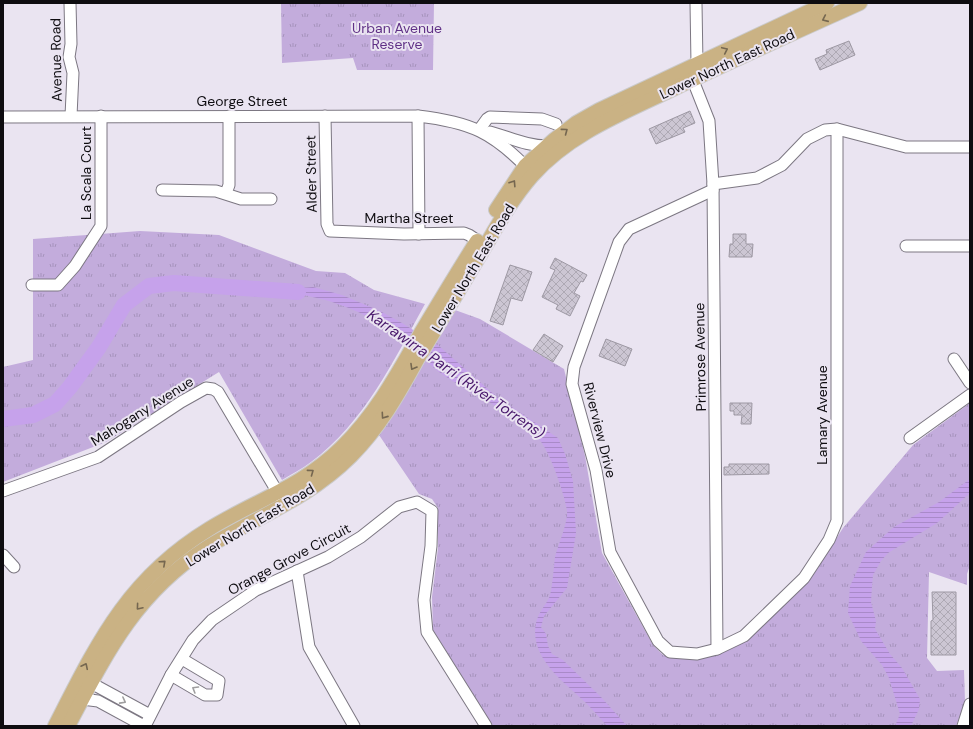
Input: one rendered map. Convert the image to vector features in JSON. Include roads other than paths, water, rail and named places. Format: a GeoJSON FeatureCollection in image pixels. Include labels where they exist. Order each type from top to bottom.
{"type":"FeatureCollection","features":[{"type":"Feature","properties":{"kind":"main road","name":"Lower North East Road"},"geometry":{"type":"LineString","coordinates":[[529,170],[560,151],[589,129],[694,72],[827,3]]}},
{"type":"Feature","properties":{"kind":"main road","name":"Lower North East Road"},"geometry":{"type":"LineString","coordinates":[[55,726],[106,628],[129,598],[152,573],[185,545],[207,530],[323,481],[352,455],[387,413],[401,379],[432,325],[482,243],[510,205],[529,170],[547,146],[590,115],[860,3]]}},
{"type":"Feature","properties":{"kind":"main road","name":"Lower North East Road"},"geometry":{"type":"LineString","coordinates":[[68,726],[121,630],[139,607],[168,577],[208,547],[282,499]]}},
{"type":"Feature","properties":{"kind":"street","name":"Avenue Road"},"geometry":{"type":"LineString","coordinates":[[70,3],[71,44],[69,57],[73,73],[71,116]]}},
{"type":"Feature","properties":{"kind":"street"},"geometry":{"type":"LineString","coordinates":[[694,72],[696,3]]}},
{"type":"Feature","properties":{"kind":"street","name":"Primrose Avenue"},"geometry":{"type":"LineString","coordinates":[[694,72],[708,121],[713,187],[718,649]]}},
{"type":"Feature","properties":{"kind":"street","name":"La Scala Court"},"geometry":{"type":"LineString","coordinates":[[32,285],[58,284],[75,266],[101,226],[101,116]]}},
{"type":"Feature","properties":{"kind":"street"},"geometry":{"type":"LineString","coordinates":[[226,193],[229,185],[229,116]]}},
{"type":"Feature","properties":{"kind":"street","name":"Alder Street"},"geometry":{"type":"LineString","coordinates":[[325,116],[326,224],[330,231]]}},
{"type":"Feature","properties":{"kind":"street","name":"George Street"},"geometry":{"type":"LineString","coordinates":[[3,117],[418,116],[453,121],[479,130],[513,138],[530,145],[547,146]]}},
{"type":"Feature","properties":{"kind":"street"},"geometry":{"type":"LineString","coordinates":[[418,116],[419,234]]}},
{"type":"Feature","properties":{"kind":"street"},"geometry":{"type":"LineString","coordinates":[[479,130],[487,118],[490,117],[542,119],[556,124]]}},
{"type":"Feature","properties":{"kind":"street"},"geometry":{"type":"LineString","coordinates":[[837,129],[906,147],[970,147]]}},
{"type":"Feature","properties":{"kind":"street","name":"Riverview Drive"},"geometry":{"type":"LineString","coordinates":[[718,649],[697,654],[670,652],[658,641],[610,552],[596,470],[572,384],[574,367],[619,242],[629,229],[713,187],[757,178],[782,165],[807,139],[825,130],[837,129]]}},
{"type":"Feature","properties":{"kind":"street","name":"Lamary Avenue"},"geometry":{"type":"LineString","coordinates":[[718,649],[744,636],[804,578],[830,540],[837,521],[837,129]]}},
{"type":"Feature","properties":{"kind":"street","name":"George Street"},"geometry":{"type":"LineString","coordinates":[[479,130],[508,148],[529,170]]}},
{"type":"Feature","properties":{"kind":"street"},"geometry":{"type":"LineString","coordinates":[[162,190],[216,191],[241,199],[271,199]]}},
{"type":"Feature","properties":{"kind":"street","name":"Martha Street"},"geometry":{"type":"LineString","coordinates":[[330,231],[340,233],[467,234],[482,243]]}},
{"type":"Feature","properties":{"kind":"street"},"geometry":{"type":"LineString","coordinates":[[906,246],[970,246]]}},
{"type":"Feature","properties":{"kind":"street"},"geometry":{"type":"LineString","coordinates":[[954,359],[970,383]]}},
{"type":"Feature","properties":{"kind":"street","name":"Mahogany Avenue"},"geometry":{"type":"LineString","coordinates":[[3,491],[98,457],[181,402],[206,388],[218,392],[282,499]]}},
{"type":"Feature","properties":{"kind":"street"},"geometry":{"type":"LineString","coordinates":[[910,438],[970,395]]}},
{"type":"Feature","properties":{"kind":"street","name":"Orange Grove Circuit"},"geometry":{"type":"LineString","coordinates":[[144,726],[171,675],[193,640],[212,620],[256,590],[328,557],[360,537],[399,507],[417,502],[432,510],[431,546],[424,600],[427,632],[486,726]]}},
{"type":"Feature","properties":{"kind":"street"},"geometry":{"type":"LineString","coordinates":[[3,555],[14,568]]}},
{"type":"Feature","properties":{"kind":"street"},"geometry":{"type":"LineString","coordinates":[[297,571],[309,647],[354,726]]}},
{"type":"Feature","properties":{"kind":"street"},"geometry":{"type":"LineString","coordinates":[[171,675],[205,695],[217,695],[219,681],[182,659]]}},
{"type":"Feature","properties":{"kind":"street"},"geometry":{"type":"LineString","coordinates":[[75,686],[91,683],[150,715]]}},
{"type":"Feature","properties":{"kind":"street"},"geometry":{"type":"LineString","coordinates":[[82,699],[98,701],[144,726]]}},
{"type":"Feature","properties":{"kind":"street"},"geometry":{"type":"LineString","coordinates":[[963,726],[970,704]]}},
{"type":"Feature","properties":{"kind":"water"},"geometry":{"type":"Polygon","coordinates":[[[313,287],[342,295],[380,311],[402,323],[439,346],[497,397],[558,438],[565,454],[573,481],[576,533],[567,588],[544,616],[541,627],[546,634],[548,646],[552,654],[563,660],[601,697],[627,726],[607,726],[550,668],[538,647],[535,636],[536,623],[538,616],[550,595],[555,557],[564,528],[567,511],[560,484],[547,452],[538,438],[508,413],[443,375],[394,334],[366,316],[338,304],[309,296],[277,290],[313,287]]]}},
{"type":"Feature","properties":{"kind":"water"},"geometry":{"type":"Polygon","coordinates":[[[970,479],[970,493],[937,523],[888,553],[881,561],[873,575],[871,602],[876,621],[875,629],[890,654],[902,668],[920,699],[919,709],[911,726],[895,726],[900,714],[889,678],[882,665],[861,641],[848,613],[850,586],[866,552],[894,527],[939,502],[970,479]]]}},
{"type":"Feature","properties":{"kind":"waterway","name":"Karrawirra Parri (River Torrens)"},"geometry":{"type":"LineString","coordinates":[[3,419],[33,415],[55,404],[70,387],[99,347],[124,305],[149,286],[174,283],[298,292]]}},
{"type":"Feature","properties":{"kind":"park label","name":"Urban Avenue Reserve"},"geometry":{"type":"Point","coordinates":[397,36]}}]}
